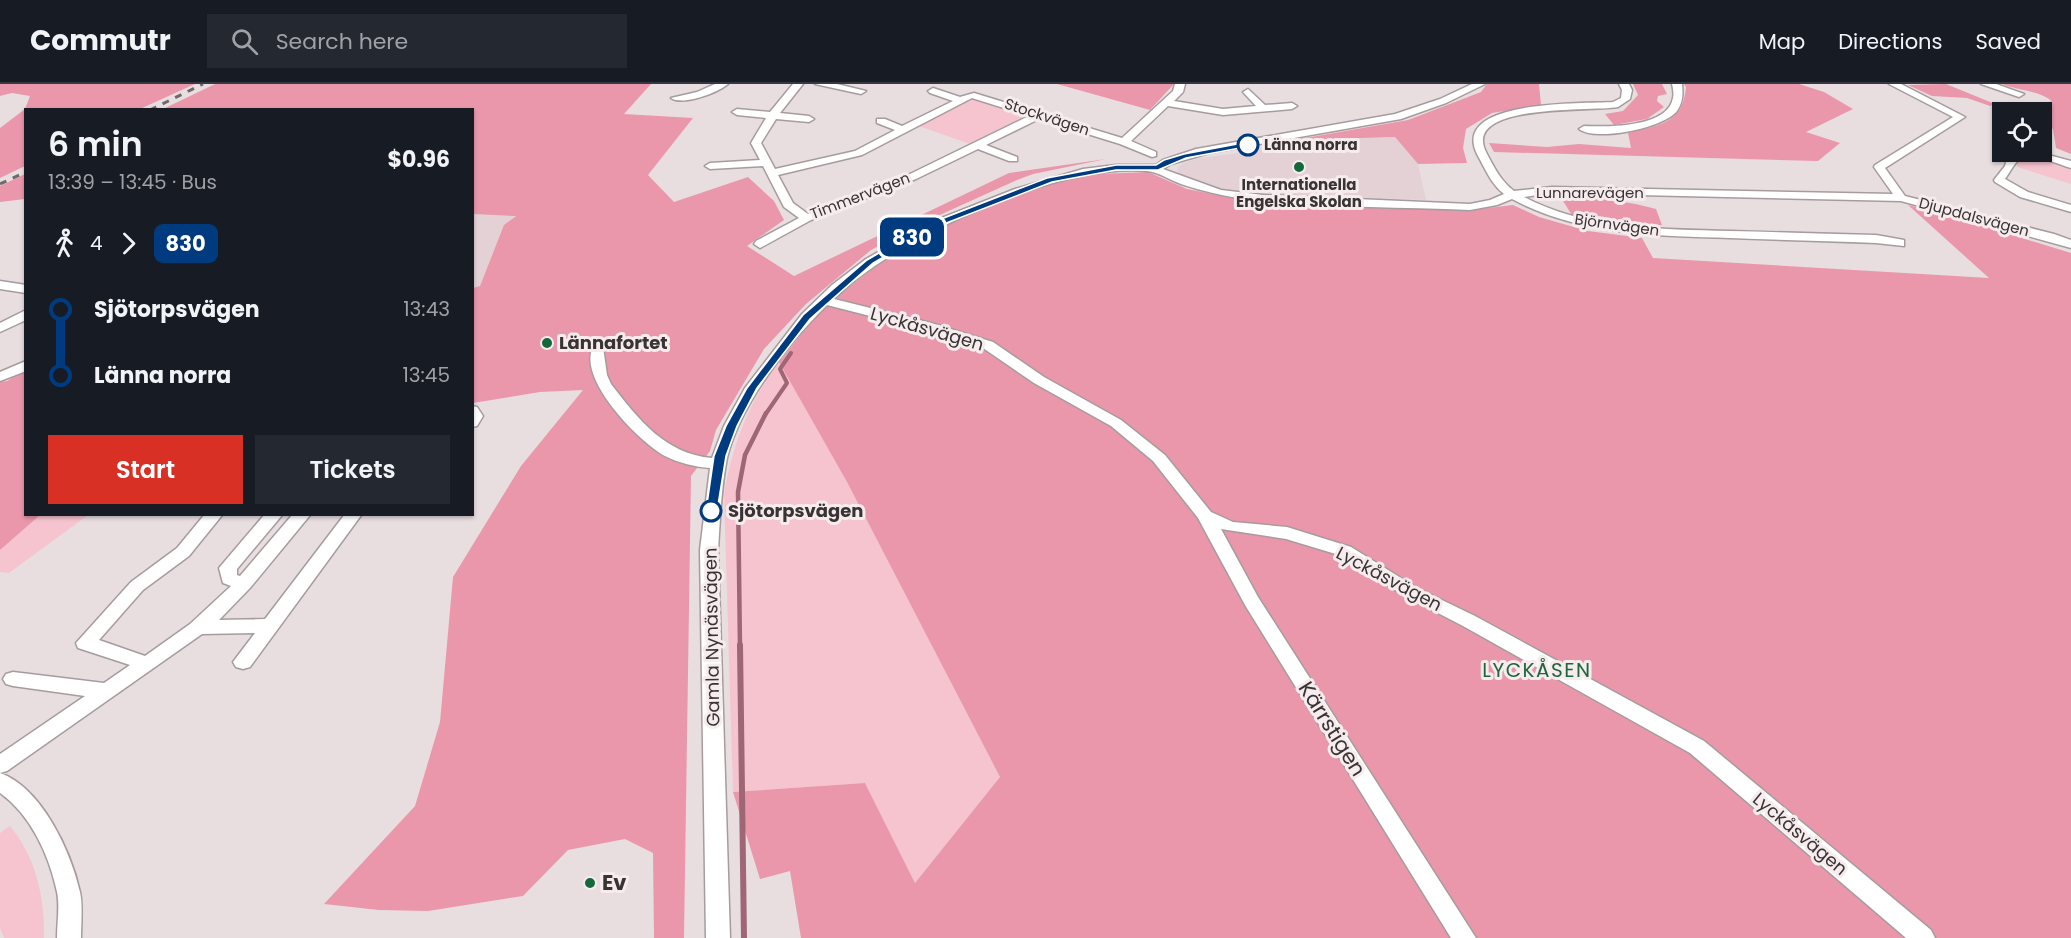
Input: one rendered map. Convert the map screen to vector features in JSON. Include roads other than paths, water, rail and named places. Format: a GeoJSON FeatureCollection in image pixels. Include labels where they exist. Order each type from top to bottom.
{"type":"FeatureCollection","features":[{"type":"Feature","properties":{"kind":"street"},"geometry":{"type":"LineString","coordinates":[[676,98],[699,95],[723,84]]}},
{"type":"Feature","properties":{"kind":"street","name":"Timmervägen"},"geometry":{"type":"LineString","coordinates":[[798,84],[774,114],[756,142],[788,205],[800,217],[912,177],[1039,115]]}},
{"type":"Feature","properties":{"kind":"street"},"geometry":{"type":"LineString","coordinates":[[820,84],[861,91]]}},
{"type":"Feature","properties":{"kind":"street"},"geometry":{"type":"LineString","coordinates":[[1148,168],[1133,152],[1166,103],[1178,92],[1180,84]]}},
{"type":"Feature","properties":{"kind":"street","name":"Gamla Nynäsvägen"},"geometry":{"type":"LineString","coordinates":[[1116,168],[1133,152],[1154,155],[1205,151],[1397,117],[1443,101],[1480,84]]}},
{"type":"Feature","properties":{"kind":"street","name":"Björnvägen"},"geometry":{"type":"LineString","coordinates":[[1624,84],[1627,90],[1625,99],[1615,105],[1516,112],[1494,118],[1484,125],[1478,135],[1477,145],[1499,185],[1512,195],[1537,208],[1564,218],[1644,232],[1876,239],[1900,243]]}},
{"type":"Feature","properties":{"kind":"street"},"geometry":{"type":"LineString","coordinates":[[1584,129],[1620,129],[1660,119],[1674,111],[1678,98],[1677,84]]}},
{"type":"Feature","properties":{"kind":"street","name":"Djupdalsvägen"},"geometry":{"type":"LineString","coordinates":[[1894,84],[1960,117],[1879,167],[1901,198],[2071,244]]}},
{"type":"Feature","properties":{"kind":"street"},"geometry":{"type":"LineString","coordinates":[[1986,84],[2019,94]]}},
{"type":"Feature","properties":{"kind":"street","name":"Stockvägen"},"geometry":{"type":"LineString","coordinates":[[933,91],[961,100]]}},
{"type":"Feature","properties":{"kind":"street"},"geometry":{"type":"LineString","coordinates":[[1248,92],[1263,108]]}},
{"type":"Feature","properties":{"kind":"street","name":"Stockvägen"},"geometry":{"type":"LineString","coordinates":[[772,174],[858,153],[971,95],[1039,115],[1133,152]]}},
{"type":"Feature","properties":{"kind":"street"},"geometry":{"type":"LineString","coordinates":[[1166,103],[1223,112],[1292,106]]}},
{"type":"Feature","properties":{"kind":"street"},"geometry":{"type":"LineString","coordinates":[[737,112],[809,119]]}},
{"type":"Feature","properties":{"kind":"street"},"geometry":{"type":"LineString","coordinates":[[881,121],[903,130]]}},
{"type":"Feature","properties":{"kind":"street"},"geometry":{"type":"LineString","coordinates":[[977,146],[1012,159]]}},
{"type":"Feature","properties":{"kind":"street","name":"Gamla Nynäsvägen"},"geometry":{"type":"LineString","coordinates":[[718,938],[709,550],[711,515],[719,464],[732,426],[752,388],[807,317],[824,300],[870,262],[933,225],[1050,180],[1116,168],[1148,168],[1205,151]]}},
{"type":"Feature","properties":{"kind":"street"},"geometry":{"type":"LineString","coordinates":[[2071,165],[2043,156],[2023,153],[2011,160],[2010,166],[1999,180],[2007,188],[2071,209]]}},
{"type":"Feature","properties":{"kind":"street"},"geometry":{"type":"LineString","coordinates":[[1154,155],[1167,163],[1177,179]]}},
{"type":"Feature","properties":{"kind":"street"},"geometry":{"type":"LineString","coordinates":[[710,166],[766,163]]}},
{"type":"Feature","properties":{"kind":"street","name":"Lunnarevägen"},"geometry":{"type":"LineString","coordinates":[[1148,168],[1220,193],[1263,198],[1470,207],[1493,203],[1512,195],[1552,190],[1901,198]]}},
{"type":"Feature","properties":{"kind":"street"},"geometry":{"type":"LineString","coordinates":[[760,244],[800,217]]}},
{"type":"Feature","properties":{"kind":"street"},"geometry":{"type":"LineString","coordinates":[[0,285],[24,289]]}},
{"type":"Feature","properties":{"kind":"street","name":"Lyckåsvägen"},"geometry":{"type":"LineString","coordinates":[[824,300],[926,326],[988,345],[1039,380],[1116,423],[1159,458],[1205,516],[1230,527],[1287,533],[1346,552],[1411,592],[1469,621],[1697,747],[1923,938]]}},
{"type":"Feature","properties":{"kind":"street"},"geometry":{"type":"LineString","coordinates":[[0,328],[24,315]]}},
{"type":"Feature","properties":{"kind":"street"},"geometry":{"type":"LineString","coordinates":[[598,350],[601,378],[635,425],[662,449],[678,458],[719,464]]}},
{"type":"Feature","properties":{"kind":"street"},"geometry":{"type":"LineString","coordinates":[[0,376],[24,366]]}},
{"type":"Feature","properties":{"kind":"street"},"geometry":{"type":"LineString","coordinates":[[145,664],[120,653],[85,643],[137,586],[183,552],[213,516]]}},
{"type":"Feature","properties":{"kind":"street"},"geometry":{"type":"LineString","coordinates":[[244,584],[229,579],[228,568],[272,516]]}},
{"type":"Feature","properties":{"kind":"street"},"geometry":{"type":"LineString","coordinates":[[0,765],[198,627],[244,584],[301,516]]}},
{"type":"Feature","properties":{"kind":"street"},"geometry":{"type":"LineString","coordinates":[[243,662],[353,516]]}},
{"type":"Feature","properties":{"kind":"street","name":"Kärrstigen"},"geometry":{"type":"LineString","coordinates":[[1205,516],[1251,600],[1464,938]]}},
{"type":"Feature","properties":{"kind":"street"},"geometry":{"type":"LineString","coordinates":[[198,627],[272,626]]}},
{"type":"Feature","properties":{"kind":"street"},"geometry":{"type":"LineString","coordinates":[[13,679],[107,691]]}},
{"type":"Feature","properties":{"kind":"street"},"geometry":{"type":"LineString","coordinates":[[0,782],[16,793],[37,817],[52,843],[69,893],[69,938]]}},
{"type":"Feature","properties":{"kind":"waterway"},"geometry":{"type":"LineString","coordinates":[[765,415],[787,383],[780,369],[791,353]]}},
{"type":"Feature","properties":{"kind":"waterway"},"geometry":{"type":"LineString","coordinates":[[740,647],[738,492],[745,455],[765,415]]}},
{"type":"Feature","properties":{"kind":"waterway"},"geometry":{"type":"LineString","coordinates":[[740,645],[744,938]]}},
{"type":"Feature","properties":{"kind":"railway"},"geometry":{"type":"LineString","coordinates":[[154,108],[203,84]]}},
{"type":"Feature","properties":{"kind":"railway"},"geometry":{"type":"LineString","coordinates":[[0,184],[24,173]]}},
{"type":"Feature","properties":{"kind":"place","name":"Länna norra"},"geometry":{"type":"Point","coordinates":[1248,145]}},
{"type":"Feature","properties":{"kind":"place","name":"Internationella Engelska Skolan"},"geometry":{"type":"Point","coordinates":[1299,167]}},
{"type":"Feature","properties":{"kind":"place","name":"Lännafortet"},"geometry":{"type":"Point","coordinates":[547,343]}},
{"type":"Feature","properties":{"kind":"place","name":"Sjötorpsvägen"},"geometry":{"type":"Point","coordinates":[711,511]}},
{"type":"Feature","properties":{"kind":"place","name":"Ev"},"geometry":{"type":"Point","coordinates":[590,883]}},
{"type":"Feature","properties":{"kind":"district","name":"LYCKÅSEN"},"geometry":{"type":"Point","coordinates":[1537,670]}}]}
